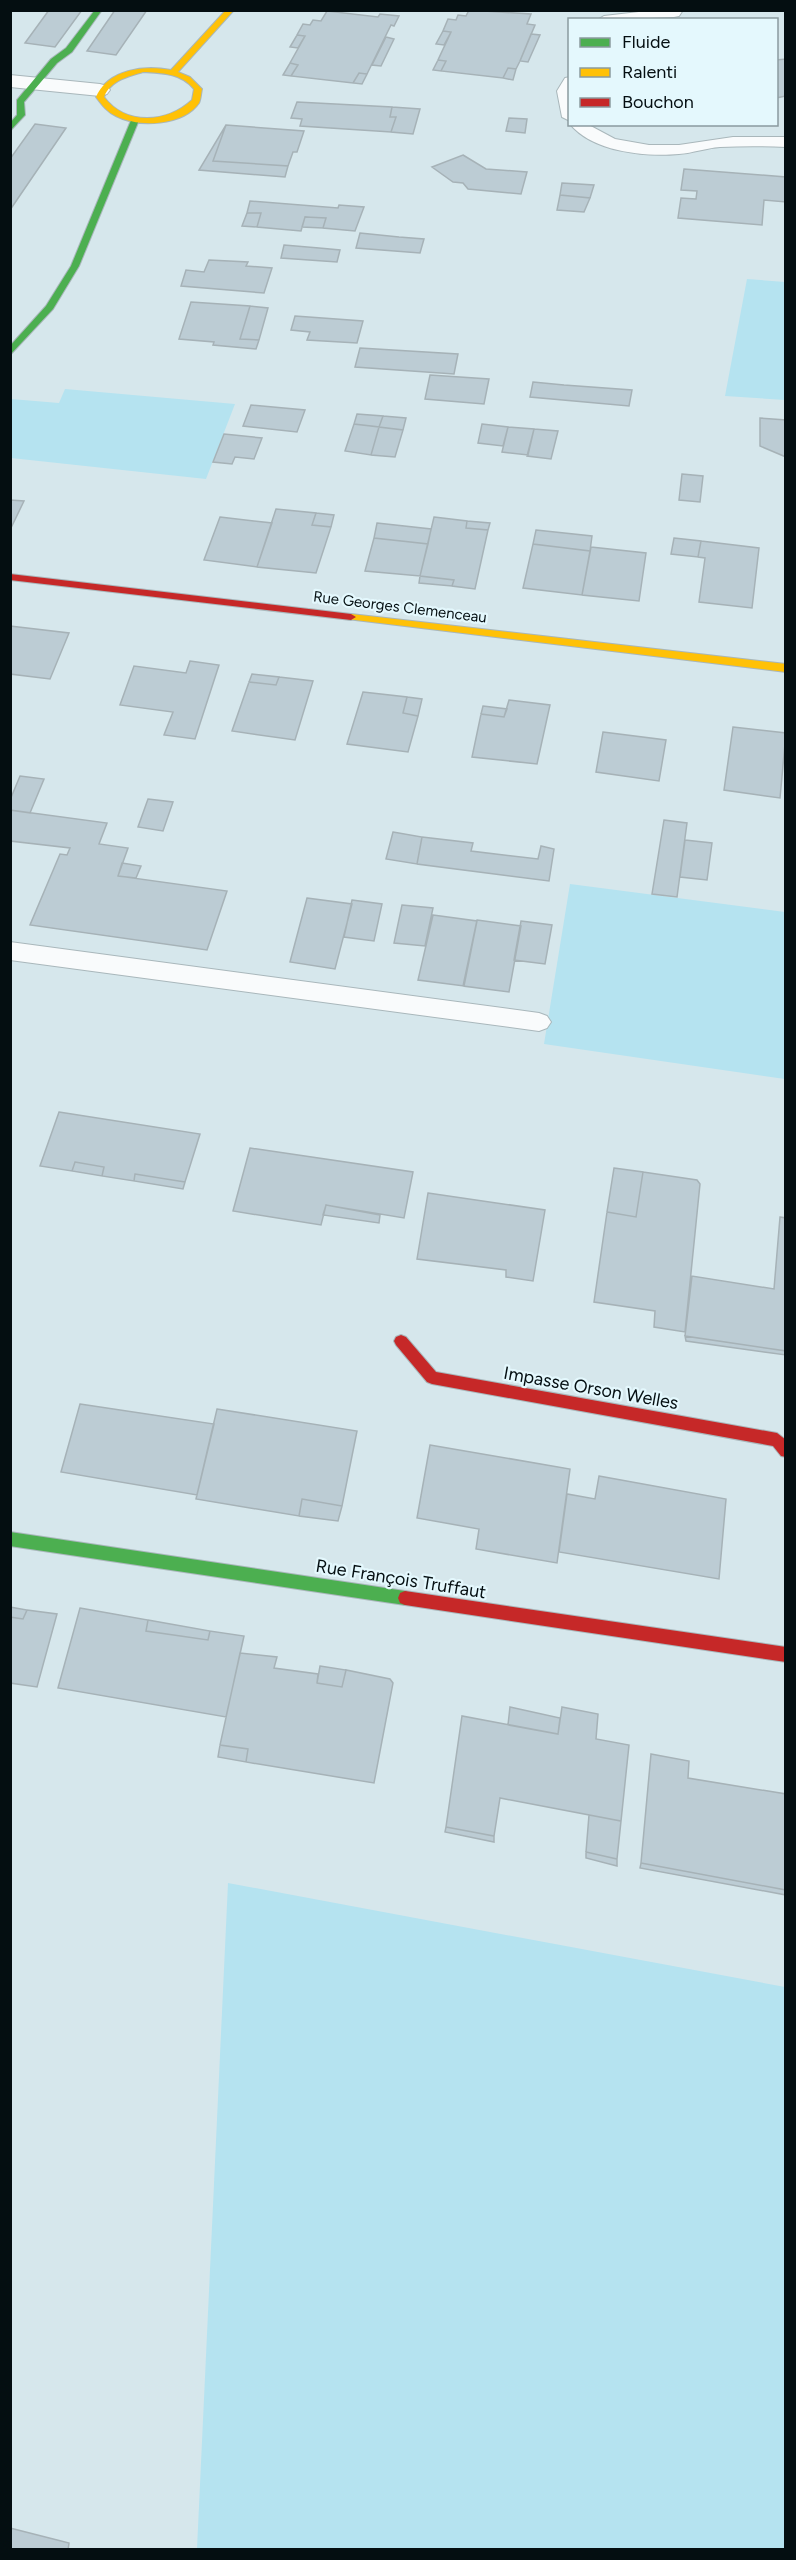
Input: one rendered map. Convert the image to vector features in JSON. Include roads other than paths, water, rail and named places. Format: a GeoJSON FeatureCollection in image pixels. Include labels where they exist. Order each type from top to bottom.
{"type":"FeatureCollection","features":[{"type":"Feature","properties":{"kind":"street"},"geometry":{"type":"LineString","coordinates":[[10,129],[21,115],[20,102],[54,61],[69,50],[99,10]]}},
{"type":"Feature","properties":{"kind":"street"},"geometry":{"type":"LineString","coordinates":[[173,72],[231,10]]}},
{"type":"Feature","properties":{"kind":"street"},"geometry":{"type":"LineString","coordinates":[[150,70],[173,72],[194,83],[198,90],[197,98],[192,106],[168,118],[135,120],[117,116],[102,107],[98,100],[100,90],[114,78],[128,73],[150,70]]}},
{"type":"Feature","properties":{"kind":"street"},"geometry":{"type":"LineString","coordinates":[[10,81],[100,90]]}},
{"type":"Feature","properties":{"kind":"street"},"geometry":{"type":"LineString","coordinates":[[10,352],[50,307],[75,266],[135,120]]}},
{"type":"Feature","properties":{"kind":"street","name":"Rue Georges Clemenceau"},"geometry":{"type":"LineString","coordinates":[[10,577],[786,668]]}},
{"type":"Feature","properties":{"kind":"street","name":"Impasse Orson Welles"},"geometry":{"type":"LineString","coordinates":[[401,1341],[432,1378],[777,1440],[786,1451]]}},
{"type":"Feature","properties":{"kind":"street","name":"Rue François Truffaut"},"geometry":{"type":"LineString","coordinates":[[10,1539],[786,1655]]}},
{"type":"Feature","properties":{"kind":"lane"},"geometry":{"type":"LineString","coordinates":[[624,18],[674,13],[676,10]]}},
{"type":"Feature","properties":{"kind":"lane"},"geometry":{"type":"LineString","coordinates":[[568,84],[564,91],[568,108]]}},
{"type":"Feature","properties":{"kind":"lane"},"geometry":{"type":"LineString","coordinates":[[579,126],[587,134],[629,146],[676,150],[748,141],[786,142]]}},
{"type":"Feature","properties":{"kind":"lane"},"geometry":{"type":"LineString","coordinates":[[10,951],[539,1022]]}}]}
